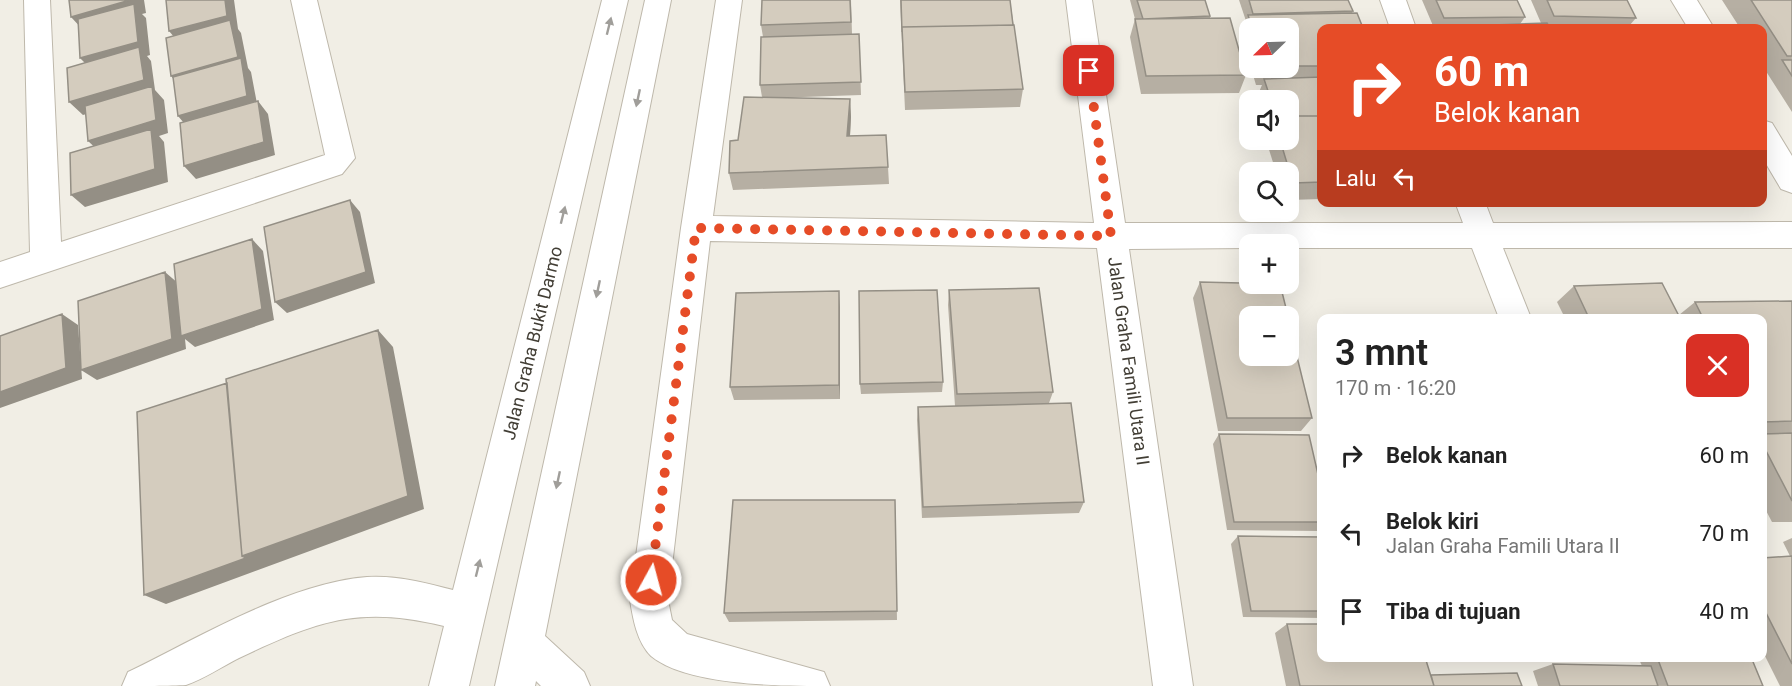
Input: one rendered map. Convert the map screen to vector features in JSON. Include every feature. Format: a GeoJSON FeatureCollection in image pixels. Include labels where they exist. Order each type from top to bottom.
{"type":"FeatureCollection","features":[{"type":"Feature","properties":{"kind":"street"},"geometry":{"type":"LineString","coordinates":[[37,0],[46,260]]}},
{"type":"Feature","properties":{"kind":"street"},"geometry":{"type":"LineString","coordinates":[[0,275],[332,166],[340,158],[304,0]]}},
{"type":"Feature","properties":{"kind":"street","name":"Jalan Graha Bukit Darmo"},"geometry":{"type":"LineString","coordinates":[[449,686],[615,0]]}},
{"type":"Feature","properties":{"kind":"street"},"geometry":{"type":"LineString","coordinates":[[515,686],[658,0]]}},
{"type":"Feature","properties":{"kind":"street"},"geometry":{"type":"LineString","coordinates":[[729,0],[696,228],[649,600],[653,626],[664,644],[679,652],[810,686]]}},
{"type":"Feature","properties":{"kind":"street","name":"Jalan Graha Famili Utara II"},"geometry":{"type":"LineString","coordinates":[[1079,0],[1173,686]]}},
{"type":"Feature","properties":{"kind":"street"},"geometry":{"type":"LineString","coordinates":[[1392,0],[1401,24]]}},
{"type":"Feature","properties":{"kind":"street"},"geometry":{"type":"LineString","coordinates":[[1684,0],[1699,24]]}},
{"type":"Feature","properties":{"kind":"street"},"geometry":{"type":"LineString","coordinates":[[1767,139],[1792,181]]}},
{"type":"Feature","properties":{"kind":"street"},"geometry":{"type":"LineString","coordinates":[[1472,207],[1513,314]]}},
{"type":"Feature","properties":{"kind":"street"},"geometry":{"type":"LineString","coordinates":[[696,228],[1111,236],[1792,235]]}},
{"type":"Feature","properties":{"kind":"street"},"geometry":{"type":"LineString","coordinates":[[142,686],[265,627],[318,606],[365,596],[408,598],[467,612]]}},
{"type":"Feature","properties":{"kind":"street"},"geometry":{"type":"LineString","coordinates":[[524,643],[570,686]]}},
{"type":"Feature","properties":{"kind":"building"},"geometry":{"type":"Polygon","coordinates":[[[69,0],[130,0],[71,17],[69,0]]]}},
{"type":"Feature","properties":{"kind":"building"},"geometry":{"type":"Polygon","coordinates":[[[166,0],[225,0],[227,16],[169,31],[166,0]]]}},
{"type":"Feature","properties":{"kind":"building"},"geometry":{"type":"Polygon","coordinates":[[[762,0],[850,0],[851,22],[761,25],[762,0]]]}},
{"type":"Feature","properties":{"kind":"building"},"geometry":{"type":"Polygon","coordinates":[[[901,0],[1010,0],[1013,25],[902,27],[902,32],[901,0]]]}},
{"type":"Feature","properties":{"kind":"building"},"geometry":{"type":"Polygon","coordinates":[[[1137,0],[1205,0],[1210,16],[1143,19],[1137,0]]]}},
{"type":"Feature","properties":{"kind":"building"},"geometry":{"type":"Polygon","coordinates":[[[1249,0],[1348,0],[1353,11],[1253,14],[1249,0]]]}},
{"type":"Feature","properties":{"kind":"building"},"geometry":{"type":"Polygon","coordinates":[[[1436,0],[1517,0],[1525,17],[1444,18],[1436,0]]]}},
{"type":"Feature","properties":{"kind":"building"},"geometry":{"type":"Polygon","coordinates":[[[1547,0],[1627,0],[1636,18],[1554,16],[1547,0]]]}},
{"type":"Feature","properties":{"kind":"building"},"geometry":{"type":"Polygon","coordinates":[[[1751,0],[1792,0],[1792,56],[1787,56],[1751,0]]]}},
{"type":"Feature","properties":{"kind":"building"},"geometry":{"type":"Polygon","coordinates":[[[134,4],[138,42],[80,58],[78,19],[134,4]]]}},
{"type":"Feature","properties":{"kind":"building"},"geometry":{"type":"Polygon","coordinates":[[[1357,13],[1361,24],[1317,24],[1317,66],[1299,66],[1299,18],[1249,18],[1248,15],[1357,13]]]}},
{"type":"Feature","properties":{"kind":"building"},"geometry":{"type":"Polygon","coordinates":[[[1230,18],[1239,50],[1239,75],[1146,76],[1135,19],[1230,18]]]}},
{"type":"Feature","properties":{"kind":"building"},"geometry":{"type":"Polygon","coordinates":[[[230,20],[238,57],[171,76],[166,38],[230,20]]]}},
{"type":"Feature","properties":{"kind":"building"},"geometry":{"type":"Polygon","coordinates":[[[1014,25],[1023,89],[905,92],[902,27],[1014,25]]]}},
{"type":"Feature","properties":{"kind":"building"},"geometry":{"type":"Polygon","coordinates":[[[859,34],[861,82],[760,85],[761,37],[859,34]]]}},
{"type":"Feature","properties":{"kind":"building"},"geometry":{"type":"Polygon","coordinates":[[[139,47],[144,80],[69,102],[67,68],[139,47]]]}},
{"type":"Feature","properties":{"kind":"building"},"geometry":{"type":"Polygon","coordinates":[[[241,58],[247,96],[178,116],[173,77],[241,58]]]}},
{"type":"Feature","properties":{"kind":"building"},"geometry":{"type":"Polygon","coordinates":[[[1782,60],[1792,60],[1792,76],[1782,60]]]}},
{"type":"Feature","properties":{"kind":"building"},"geometry":{"type":"Polygon","coordinates":[[[1317,77],[1317,116],[1299,116],[1299,90],[1268,90],[1264,79],[1317,77]]]}},
{"type":"Feature","properties":{"kind":"building"},"geometry":{"type":"Polygon","coordinates":[[[152,86],[156,120],[88,141],[85,106],[152,86]]]}},
{"type":"Feature","properties":{"kind":"building"},"geometry":{"type":"Polygon","coordinates":[[[744,97],[850,99],[847,136],[886,135],[888,167],[729,173],[730,141],[738,140],[744,97]]]}},
{"type":"Feature","properties":{"kind":"building"},"geometry":{"type":"Polygon","coordinates":[[[258,101],[264,142],[184,166],[180,123],[258,101]]]}},
{"type":"Feature","properties":{"kind":"building"},"geometry":{"type":"Polygon","coordinates":[[[1299,116],[1317,116],[1317,182],[1299,183],[1299,162],[1287,162],[1283,150],[1299,150],[1299,116]]]}},
{"type":"Feature","properties":{"kind":"building"},"geometry":{"type":"Polygon","coordinates":[[[151,129],[155,169],[71,195],[70,153],[151,129]]]}},
{"type":"Feature","properties":{"kind":"building"},"geometry":{"type":"Polygon","coordinates":[[[350,200],[366,272],[275,302],[264,227],[350,200]]]}},
{"type":"Feature","properties":{"kind":"building"},"geometry":{"type":"Polygon","coordinates":[[[252,239],[262,309],[181,336],[174,264],[252,239]]]}},
{"type":"Feature","properties":{"kind":"building"},"geometry":{"type":"Polygon","coordinates":[[[165,272],[172,339],[81,370],[78,301],[165,272]]]}},
{"type":"Feature","properties":{"kind":"building"},"geometry":{"type":"Polygon","coordinates":[[[1200,282],[1239,283],[1239,294],[1282,294],[1286,306],[1239,306],[1239,366],[1299,365],[1312,418],[1227,418],[1200,282]]]}},
{"type":"Feature","properties":{"kind":"building"},"geometry":{"type":"Polygon","coordinates":[[[1662,283],[1678,314],[1587,314],[1574,286],[1662,283]]]}},
{"type":"Feature","properties":{"kind":"building"},"geometry":{"type":"Polygon","coordinates":[[[1039,288],[1053,392],[957,394],[949,290],[1039,288]]]}},
{"type":"Feature","properties":{"kind":"building"},"geometry":{"type":"Polygon","coordinates":[[[937,290],[943,382],[860,384],[859,291],[937,290]]]}},
{"type":"Feature","properties":{"kind":"building"},"geometry":{"type":"Polygon","coordinates":[[[839,291],[839,385],[730,387],[736,293],[839,291]]]}},
{"type":"Feature","properties":{"kind":"building"},"geometry":{"type":"Polygon","coordinates":[[[1792,301],[1792,421],[1767,422],[1767,314],[1701,314],[1695,302],[1792,301]]]}},
{"type":"Feature","properties":{"kind":"building"},"geometry":{"type":"Polygon","coordinates":[[[62,314],[66,368],[0,392],[0,336],[62,314]]]}},
{"type":"Feature","properties":{"kind":"building"},"geometry":{"type":"Polygon","coordinates":[[[378,330],[408,496],[242,556],[226,379],[378,330]]]}},
{"type":"Feature","properties":{"kind":"building"},"geometry":{"type":"Polygon","coordinates":[[[227,383],[242,556],[246,558],[144,595],[137,412],[227,383]]]}},
{"type":"Feature","properties":{"kind":"building"},"geometry":{"type":"Polygon","coordinates":[[[1071,403],[1084,502],[923,507],[918,407],[1071,403]]]}},
{"type":"Feature","properties":{"kind":"building"},"geometry":{"type":"Polygon","coordinates":[[[1792,433],[1792,501],[1767,453],[1767,434],[1792,433]]]}},
{"type":"Feature","properties":{"kind":"building"},"geometry":{"type":"Polygon","coordinates":[[[1219,434],[1309,435],[1317,470],[1317,522],[1234,522],[1219,434]]]}},
{"type":"Feature","properties":{"kind":"building"},"geometry":{"type":"Polygon","coordinates":[[[733,500],[895,500],[897,611],[724,613],[733,500]]]}},
{"type":"Feature","properties":{"kind":"building"},"geometry":{"type":"Polygon","coordinates":[[[1238,536],[1317,537],[1317,611],[1251,611],[1238,536]]]}},
{"type":"Feature","properties":{"kind":"building"},"geometry":{"type":"Polygon","coordinates":[[[1792,556],[1792,664],[1767,615],[1767,558],[1792,556]]]}},
{"type":"Feature","properties":{"kind":"building"},"geometry":{"type":"Polygon","coordinates":[[[1287,624],[1317,624],[1317,662],[1427,662],[1434,686],[1300,686],[1287,624]]]}},
{"type":"Feature","properties":{"kind":"building"},"geometry":{"type":"Polygon","coordinates":[[[1659,662],[1753,662],[1763,686],[1668,686],[1659,662]]]}},
{"type":"Feature","properties":{"kind":"building"},"geometry":{"type":"Polygon","coordinates":[[[1553,664],[1651,666],[1658,686],[1560,686],[1553,664]]]}},
{"type":"Feature","properties":{"kind":"building"},"geometry":{"type":"Polygon","coordinates":[[[1517,673],[1522,686],[1434,686],[1431,675],[1517,673]]]}},
{"type":"Feature","properties":{"kind":"route"},"geometry":{"type":"LineString","coordinates":[[651,580],[696,228],[1111,236],[1089,71]]}}]}
